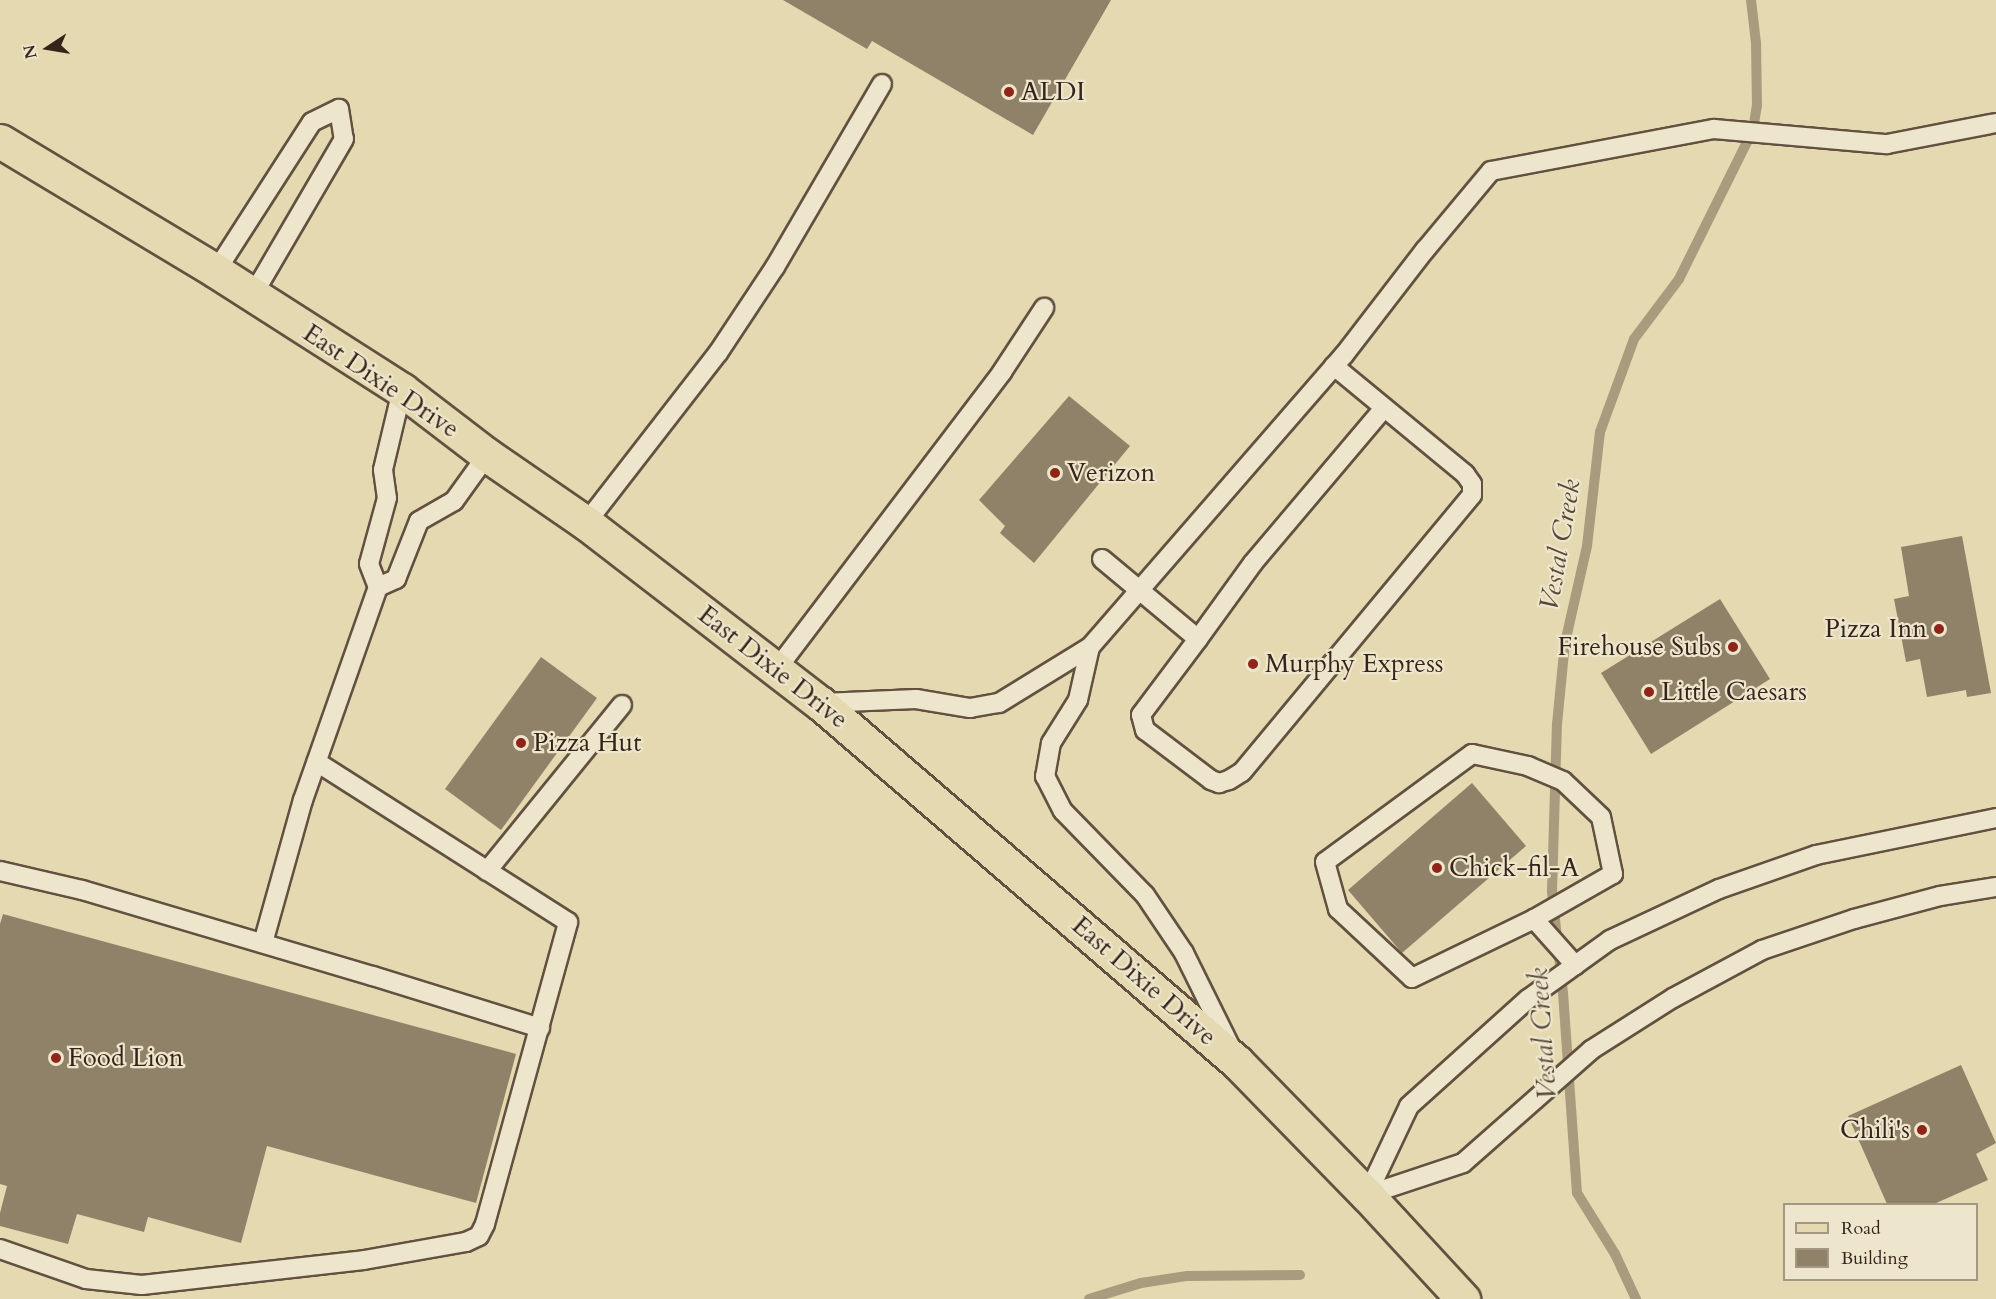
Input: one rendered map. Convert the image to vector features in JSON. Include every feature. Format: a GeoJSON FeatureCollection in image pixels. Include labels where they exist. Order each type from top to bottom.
{"type":"FeatureCollection","features":[{"type":"Feature","properties":{"kind":"main road","name":"East Dixie Drive"},"geometry":{"type":"LineString","coordinates":[[0,141],[216,271],[402,390],[487,455],[586,523],[820,703],[1238,1062],[1367,1195],[1462,1299]]}},
{"type":"Feature","properties":{"kind":"lane"},"geometry":{"type":"LineString","coordinates":[[586,523],[718,353],[775,267],[882,84]]}},
{"type":"Feature","properties":{"kind":"lane"},"geometry":{"type":"LineString","coordinates":[[216,271],[312,122],[339,109],[344,139],[253,295]]}},
{"type":"Feature","properties":{"kind":"lane"},"geometry":{"type":"LineString","coordinates":[[820,703],[916,699],[970,708],[999,703],[1090,647],[1334,366],[1425,250],[1491,171],[1714,129],[1887,144],[1996,123]]}},
{"type":"Feature","properties":{"kind":"lane"},"geometry":{"type":"LineString","coordinates":[[776,670],[1002,372],[1044,308]]}},
{"type":"Feature","properties":{"kind":"lane"},"geometry":{"type":"LineString","coordinates":[[1334,366],[1465,474],[1472,484],[1472,495],[1242,772],[1219,783],[1211,780],[1145,730],[1141,715],[1253,563],[1384,408]]}},
{"type":"Feature","properties":{"kind":"lane"},"geometry":{"type":"LineString","coordinates":[[263,943],[303,800],[378,587],[369,564],[387,498],[383,470],[402,390]]}},
{"type":"Feature","properties":{"kind":"lane"},"geometry":{"type":"LineString","coordinates":[[378,587],[396,579],[419,521],[454,501],[487,455]]}},
{"type":"Feature","properties":{"kind":"lane"},"geometry":{"type":"LineString","coordinates":[[1102,559],[1138,592],[1198,639]]}},
{"type":"Feature","properties":{"kind":"lane"},"geometry":{"type":"LineString","coordinates":[[1090,647],[1078,700],[1051,743],[1045,776],[1063,811],[1152,905],[1184,953],[1238,1062]]}},
{"type":"Feature","properties":{"kind":"lane"},"geometry":{"type":"LineString","coordinates":[[487,871],[622,705]]}},
{"type":"Feature","properties":{"kind":"lane"},"geometry":{"type":"LineString","coordinates":[[1472,754],[1528,766],[1563,781],[1601,817],[1613,874],[1534,919],[1412,978],[1338,909],[1325,862],[1472,754]]}},
{"type":"Feature","properties":{"kind":"lane"},"geometry":{"type":"LineString","coordinates":[[0,1249],[86,1279],[142,1285],[364,1260],[466,1242],[479,1236],[485,1224],[568,922],[317,762]]}},
{"type":"Feature","properties":{"kind":"lane"},"geometry":{"type":"LineString","coordinates":[[1367,1195],[1409,1106],[1528,999],[1610,940],[1719,889],[1816,855],[1996,818]]}},
{"type":"Feature","properties":{"kind":"lane"},"geometry":{"type":"LineString","coordinates":[[0,870],[82,890],[540,1028]]}},
{"type":"Feature","properties":{"kind":"lane"},"geometry":{"type":"LineString","coordinates":[[1367,1195],[1463,1163],[1591,1050],[1673,998],[1762,950],[1854,919],[1940,896],[1996,887]]}},
{"type":"Feature","properties":{"kind":"lane"},"geometry":{"type":"LineString","coordinates":[[1534,919],[1575,966]]}},
{"type":"Feature","properties":{"kind":"building","name":"ALDI"},"geometry":{"type":"Polygon","coordinates":[[[783,0],[1111,0],[1033,135],[872,41],[867,49],[783,0]]]}},
{"type":"Feature","properties":{"kind":"building","name":"Verizon"},"geometry":{"type":"Polygon","coordinates":[[[1069,396],[1130,446],[1034,563],[1000,533],[1005,526],[979,500],[1069,396]]]}},
{"type":"Feature","properties":{"kind":"building","name":"Pizza Inn"},"geometry":{"type":"Polygon","coordinates":[[[1962,536],[1991,693],[1967,697],[1966,690],[1927,697],[1920,659],[1906,662],[1894,599],[1909,596],[1901,547],[1962,536]]]}},
{"type":"Feature","properties":{"kind":"building"},"geometry":{"type":"Polygon","coordinates":[[[1720,599],[1770,679],[1651,754],[1601,673],[1720,599]]]}},
{"type":"Feature","properties":{"kind":"building","name":"Pizza Hut"},"geometry":{"type":"Polygon","coordinates":[[[541,657],[597,698],[501,830],[445,789],[541,657]]]}},
{"type":"Feature","properties":{"kind":"building","name":"Chick-fil-A"},"geometry":{"type":"Polygon","coordinates":[[[1472,783],[1526,846],[1402,953],[1348,890],[1472,783]]]}},
{"type":"Feature","properties":{"kind":"building"},"geometry":{"type":"Polygon","coordinates":[[[3,914],[516,1054],[476,1203],[267,1146],[241,1243],[148,1217],[144,1232],[77,1214],[68,1244],[0,1226],[0,1213],[7,1186],[0,1184],[0,924],[3,914]]]}},
{"type":"Feature","properties":{"kind":"building","name":"Chili's"},"geometry":{"type":"Polygon","coordinates":[[[1961,1065],[1996,1143],[1976,1154],[1988,1180],[1936,1203],[1887,1203],[1848,1116],[1961,1065]]]}},
{"type":"Feature","properties":{"kind":"waterway","name":"Vestal Creek"},"geometry":{"type":"LineString","coordinates":[[1636,1299],[1615,1254],[1577,1193],[1563,993],[1552,891],[1557,724],[1565,643],[1587,546],[1600,432],[1634,339],[1679,279],[1753,130],[1757,106],[1756,43],[1751,0]]}},
{"type":"Feature","properties":{"kind":"waterway"},"geometry":{"type":"LineString","coordinates":[[1089,1299],[1141,1283],[1187,1276],[1300,1275]]}},
{"type":"Feature","properties":{"kind":"place","name":"ALDI"},"geometry":{"type":"Point","coordinates":[1009,92]}},
{"type":"Feature","properties":{"kind":"place","name":"Verizon"},"geometry":{"type":"Point","coordinates":[1055,473]}},
{"type":"Feature","properties":{"kind":"place","name":"Pizza Inn"},"geometry":{"type":"Point","coordinates":[1939,629]}},
{"type":"Feature","properties":{"kind":"place","name":"Firehouse Subs"},"geometry":{"type":"Point","coordinates":[1733,647]}},
{"type":"Feature","properties":{"kind":"place","name":"Murphy Express"},"geometry":{"type":"Point","coordinates":[1253,664]}},
{"type":"Feature","properties":{"kind":"place","name":"Little Caesars"},"geometry":{"type":"Point","coordinates":[1649,692]}},
{"type":"Feature","properties":{"kind":"place","name":"Pizza Hut"},"geometry":{"type":"Point","coordinates":[521,743]}},
{"type":"Feature","properties":{"kind":"place","name":"Chick-fil-A"},"geometry":{"type":"Point","coordinates":[1437,868]}},
{"type":"Feature","properties":{"kind":"place","name":"Food Lion"},"geometry":{"type":"Point","coordinates":[56,1058]}},
{"type":"Feature","properties":{"kind":"place","name":"Chili's"},"geometry":{"type":"Point","coordinates":[1922,1130]}}]}
